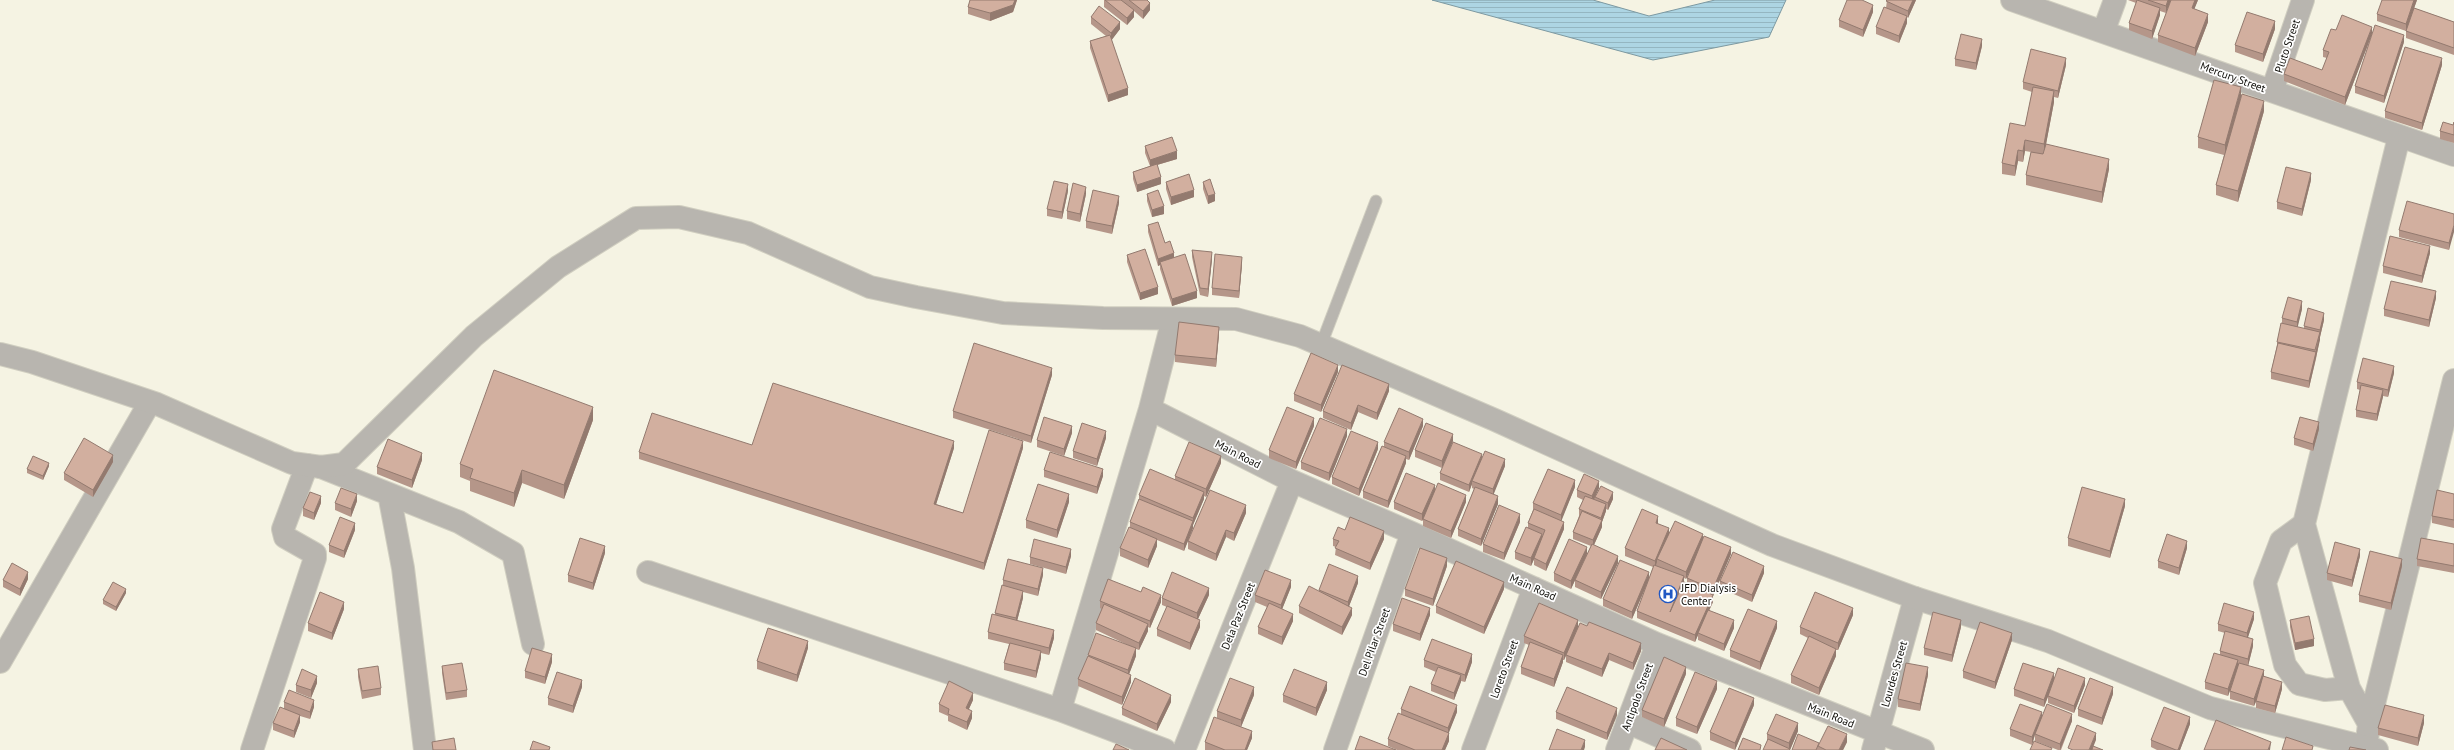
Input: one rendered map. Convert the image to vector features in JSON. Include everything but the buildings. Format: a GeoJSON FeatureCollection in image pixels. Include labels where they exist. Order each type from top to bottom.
{"type":"FeatureCollection","features":[{"type":"Feature","properties":{"kind":"street","name":"Mercury Street"},"geometry":{"type":"LineString","coordinates":[[2012,0],[2071,10],[2104,30],[2399,137],[2454,154]]}},
{"type":"Feature","properties":{"kind":"street"},"geometry":{"type":"LineString","coordinates":[[2104,30],[2115,0]]}},
{"type":"Feature","properties":{"kind":"street","name":"Pluto Street"},"geometry":{"type":"LineString","coordinates":[[2272,91],[2303,0]]}},
{"type":"Feature","properties":{"kind":"street"},"geometry":{"type":"LineString","coordinates":[[2369,724],[2349,688],[2304,524],[2399,137]]}},
{"type":"Feature","properties":{"kind":"street"},"geometry":{"type":"LineString","coordinates":[[0,354],[32,362],[150,402],[292,463],[314,466],[344,464],[474,336],[558,268],[636,218],[679,217],[748,233],[870,287],[916,297],[1003,313],[1173,319],[1236,319],[1300,336],[1495,420],[1772,545],[1915,598],[2048,641],[2210,708],[2371,749],[2369,724],[2454,380]]}},
{"type":"Feature","properties":{"kind":"street"},"geometry":{"type":"LineString","coordinates":[[1060,710],[1150,409],[1173,319]]}},
{"type":"Feature","properties":{"kind":"street"},"geometry":{"type":"LineString","coordinates":[[0,662],[150,402]]}},
{"type":"Feature","properties":{"kind":"street","name":"Main Road"},"geometry":{"type":"LineString","coordinates":[[1150,409],[1292,482],[1412,533],[1875,742],[1923,750]]}},
{"type":"Feature","properties":{"kind":"street"},"geometry":{"type":"LineString","coordinates":[[314,466],[459,522],[513,553],[533,644]]}},
{"type":"Feature","properties":{"kind":"street"},"geometry":{"type":"LineString","coordinates":[[252,750],[316,558],[315,554],[285,537],[283,529],[314,466]]}},
{"type":"Feature","properties":{"kind":"street","name":"Dela Paz Street"},"geometry":{"type":"LineString","coordinates":[[1184,750],[1292,482]]}},
{"type":"Feature","properties":{"kind":"street"},"geometry":{"type":"LineString","coordinates":[[389,494],[403,568],[425,750]]}},
{"type":"Feature","properties":{"kind":"street"},"geometry":{"type":"LineString","coordinates":[[2304,524],[2281,541],[2265,583],[2285,665],[2299,684],[2325,690],[2349,688]]}},
{"type":"Feature","properties":{"kind":"street","name":"Del Pilar Street"},"geometry":{"type":"LineString","coordinates":[[1335,750],[1412,533]]}},
{"type":"Feature","properties":{"kind":"street"},"geometry":{"type":"LineString","coordinates":[[648,572],[1060,710],[1165,750]]}},
{"type":"Feature","properties":{"kind":"street","name":"Loreto Street"},"geometry":{"type":"LineString","coordinates":[[1474,750],[1534,588]]}},
{"type":"Feature","properties":{"kind":"street","name":"Lourdes Street"},"geometry":{"type":"LineString","coordinates":[[1875,742],[1915,598]]}},
{"type":"Feature","properties":{"kind":"street","name":"Antipolo Street"},"geometry":{"type":"LineString","coordinates":[[1618,750],[1627,722],[1657,644]]}},
{"type":"Feature","properties":{"kind":"street"},"geometry":{"type":"LineString","coordinates":[[1627,722],[1690,750]]}},
{"type":"Feature","properties":{"kind":"lane"},"geometry":{"type":"LineString","coordinates":[[1321,345],[1376,201]]}},
{"type":"Feature","properties":{"kind":"water"},"geometry":{"type":"Polygon","coordinates":[[[1432,0],[1593,0],[1649,16],[1715,0],[1786,0],[1769,37],[1653,60],[1432,0]]]}},
{"type":"Feature","properties":{"kind":"place","name":"JFD Dialysis Center"},"geometry":{"type":"Point","coordinates":[1668,594]}}]}
